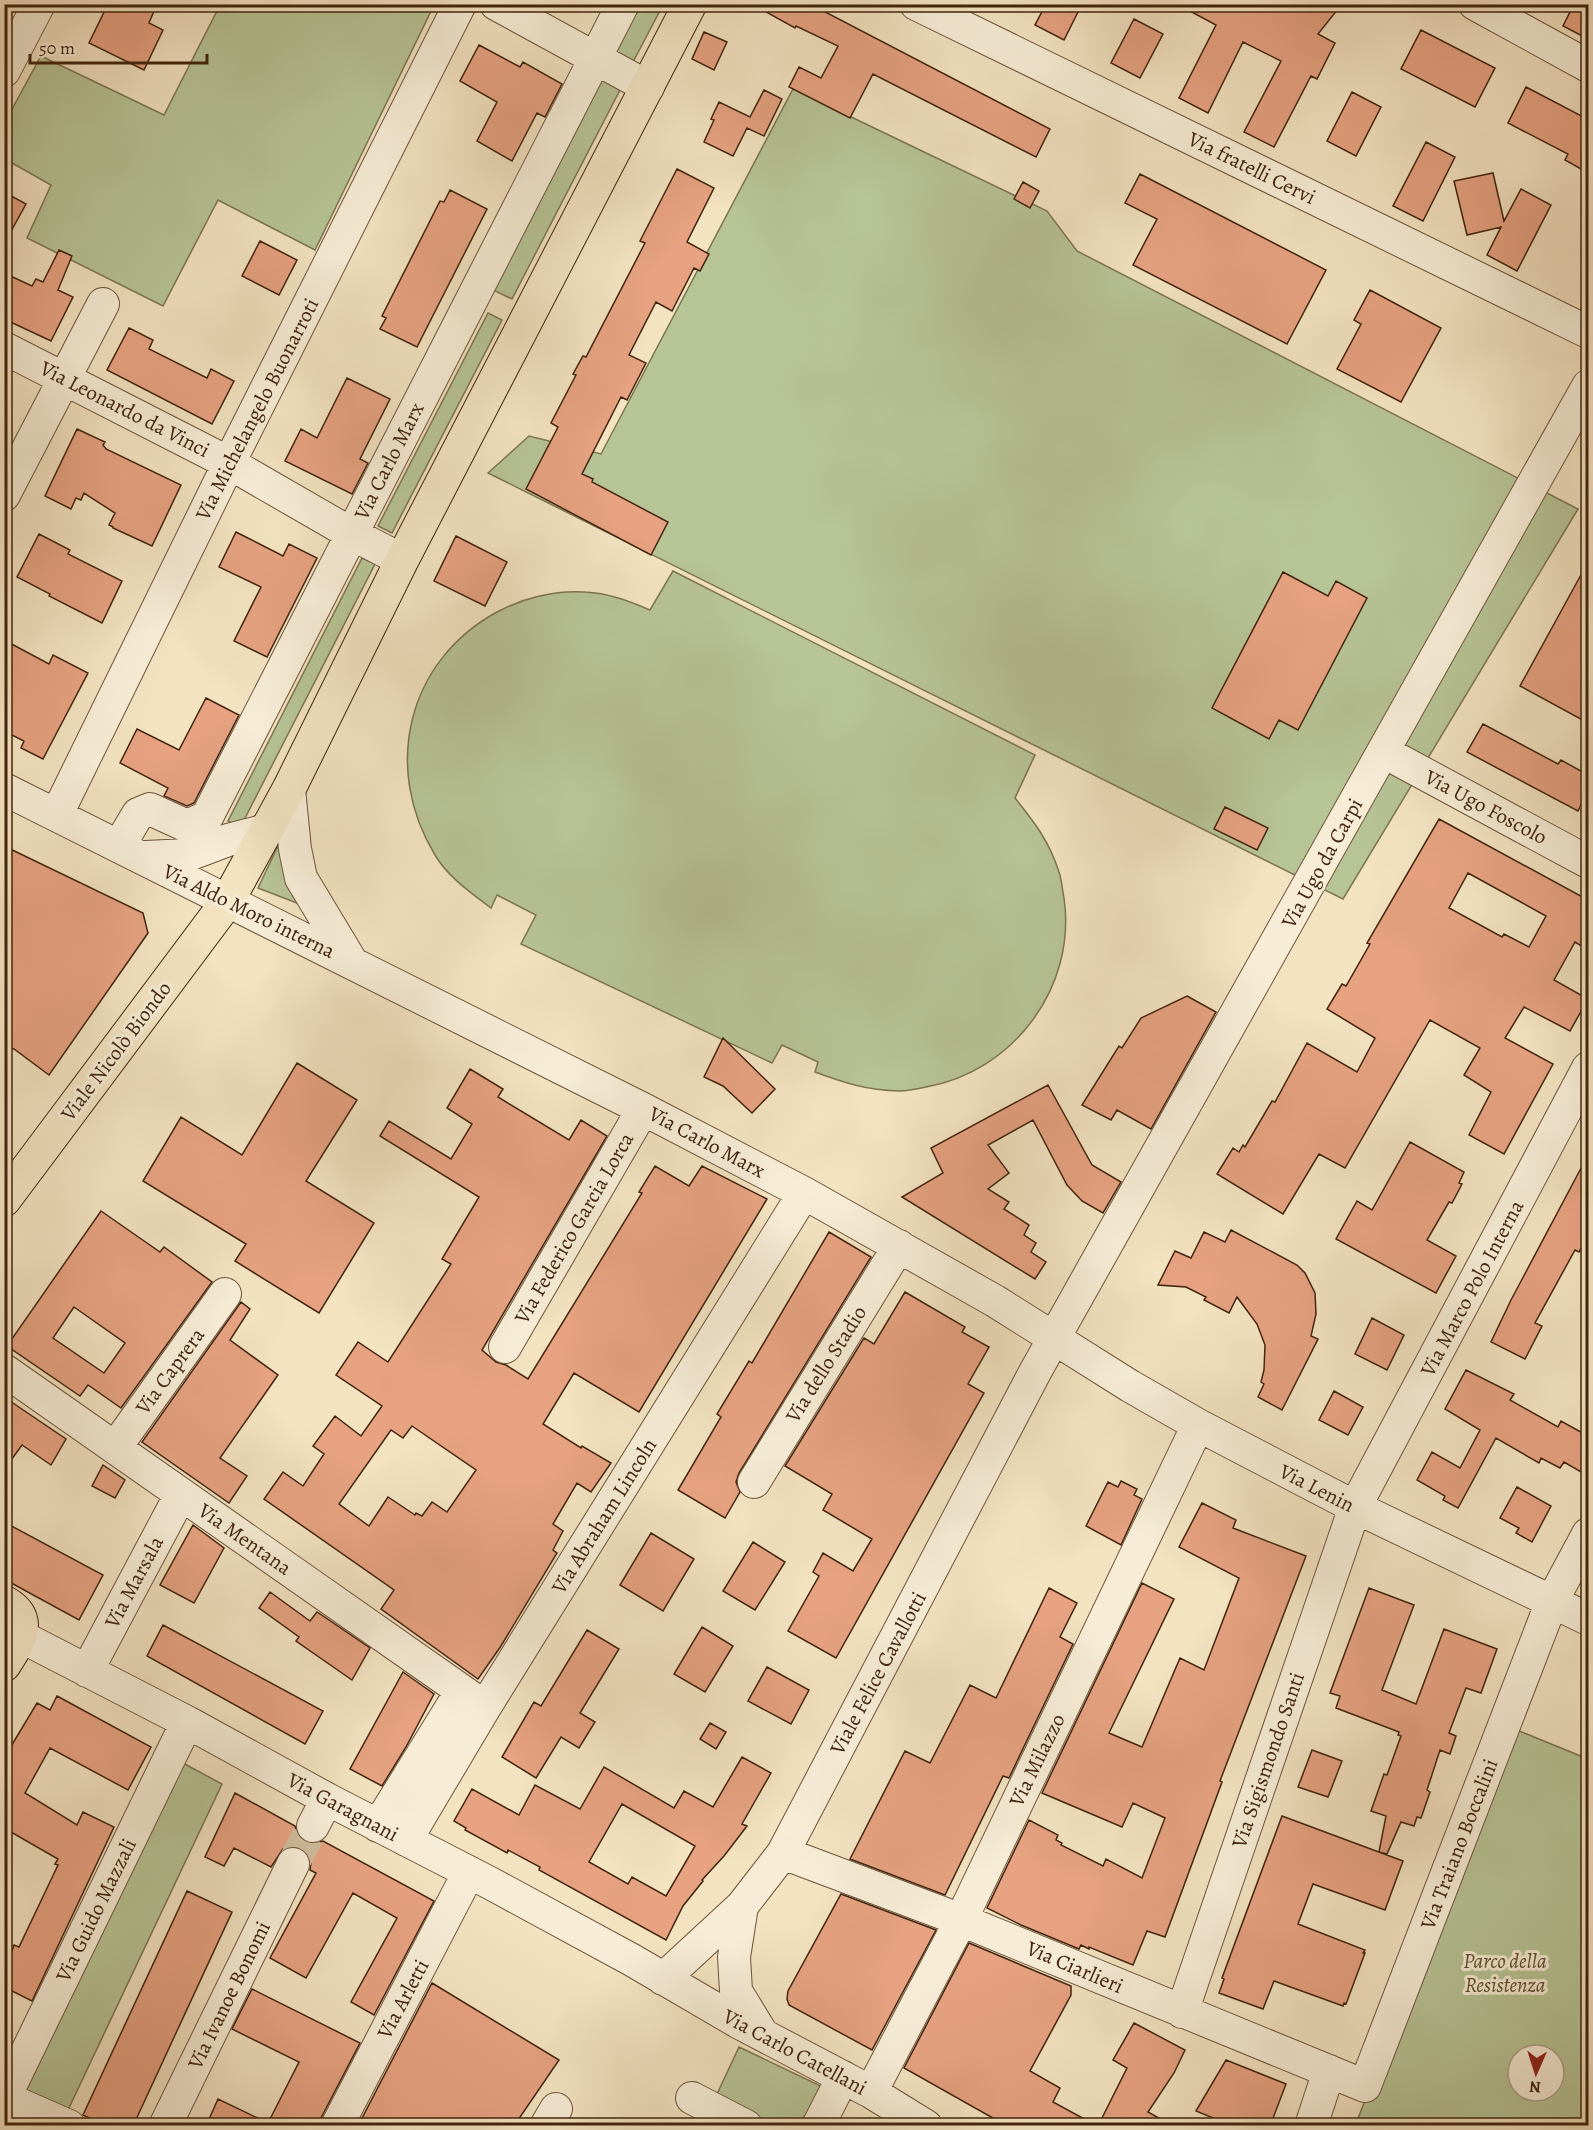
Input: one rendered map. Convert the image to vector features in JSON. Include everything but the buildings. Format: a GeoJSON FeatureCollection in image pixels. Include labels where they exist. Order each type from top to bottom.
{"type":"FeatureCollection","features":[{"type":"Feature","properties":{"kind":"main road"},"geometry":{"type":"LineString","coordinates":[[227,902],[289,789],[402,560],[690,4]]}},
{"type":"Feature","properties":{"kind":"main road","name":"Viale Nicolò Biondo"},"geometry":{"type":"LineString","coordinates":[[4,1200],[227,902]]}},
{"type":"Feature","properties":{"kind":"main road"},"geometry":{"type":"LineString","coordinates":[[4,1602],[15,1608],[19,1614],[22,1637],[4,1665]]}},
{"type":"Feature","properties":{"kind":"street"},"geometry":{"type":"LineString","coordinates":[[4,71],[39,4]]}},
{"type":"Feature","properties":{"kind":"street","name":"Via Michelangelo Buonarroti"},"geometry":{"type":"LineString","coordinates":[[57,814],[229,463],[460,4]]}},
{"type":"Feature","properties":{"kind":"street"},"geometry":{"type":"LineString","coordinates":[[496,4],[648,87]]}},
{"type":"Feature","properties":{"kind":"street","name":"Via Carlo Marx"},"geometry":{"type":"LineString","coordinates":[[130,852],[138,814],[150,809],[187,826],[207,817],[623,4]]}},
{"type":"Feature","properties":{"kind":"street","name":"Via fratelli Cervi"},"geometry":{"type":"LineString","coordinates":[[916,4],[1588,332]]}},
{"type":"Feature","properties":{"kind":"street"},"geometry":{"type":"LineString","coordinates":[[1475,4],[1588,66]]}},
{"type":"Feature","properties":{"kind":"street"},"geometry":{"type":"LineString","coordinates":[[4,495],[63,377],[103,304]]}},
{"type":"Feature","properties":{"kind":"street","name":"Via Leonardo da Vinci"},"geometry":{"type":"LineString","coordinates":[[4,348],[229,463],[402,560]]}},
{"type":"Feature","properties":{"kind":"street","name":"Via Ugo da Carpi"},"geometry":{"type":"LineString","coordinates":[[1056,1339],[1588,386]]}},
{"type":"Feature","properties":{"kind":"street","name":"Via Ugo Foscolo"},"geometry":{"type":"LineString","coordinates":[[1384,752],[1588,861]]}},
{"type":"Feature","properties":{"kind":"street","name":"Via Aldo Moro interna"},"geometry":{"type":"LineString","coordinates":[[4,789],[227,902],[351,961]]}},
{"type":"Feature","properties":{"kind":"street","name":"Via Aldo Moro interna"},"geometry":{"type":"LineString","coordinates":[[289,789],[295,849],[301,878],[351,961]]}},
{"type":"Feature","properties":{"kind":"street","name":"Via Aldo Moro interna"},"geometry":{"type":"LineString","coordinates":[[130,852],[188,855],[228,840],[267,831]]}},
{"type":"Feature","properties":{"kind":"street","name":"Via Carlo Marx"},"geometry":{"type":"LineString","coordinates":[[351,961],[643,1108],[804,1193],[995,1301],[1056,1339]]}},
{"type":"Feature","properties":{"kind":"street","name":"Via Marco Polo Interna"},"geometry":{"type":"LineString","coordinates":[[1355,1507],[1588,1068]]}},
{"type":"Feature","properties":{"kind":"street","name":"Via Federico Garcia Lorca"},"geometry":{"type":"LineString","coordinates":[[505,1347],[643,1108]]}},
{"type":"Feature","properties":{"kind":"street","name":"Via Abraham Lincoln"},"geometry":{"type":"LineString","coordinates":[[378,1826],[473,1700],[804,1193]]}},
{"type":"Feature","properties":{"kind":"street","name":"Via dello Stadio"},"geometry":{"type":"LineString","coordinates":[[754,1482],[898,1246]]}},
{"type":"Feature","properties":{"kind":"street","name":"Via Caprera"},"geometry":{"type":"LineString","coordinates":[[115,1448],[225,1294]]}},
{"type":"Feature","properties":{"kind":"street","name":"Via Lenin"},"geometry":{"type":"LineString","coordinates":[[1056,1339],[1130,1386],[1198,1425],[1355,1507],[1588,1619]]}},
{"type":"Feature","properties":{"kind":"street","name":"Viale Felice Cavallotti"},"geometry":{"type":"LineString","coordinates":[[663,1979],[742,1905],[783,1852],[1031,1380],[1056,1339]]}},
{"type":"Feature","properties":{"kind":"street","name":"Via Mentana"},"geometry":{"type":"LineString","coordinates":[[4,1370],[473,1700]]}},
{"type":"Feature","properties":{"kind":"street","name":"Via Milazzo"},"geometry":{"type":"LineString","coordinates":[[871,2092],[961,1920],[1198,1425]]}},
{"type":"Feature","properties":{"kind":"street","name":"Via Marsala"},"geometry":{"type":"LineString","coordinates":[[87,1671],[181,1494]]}},
{"type":"Feature","properties":{"kind":"street","name":"Via Sigismondo Santi"},"geometry":{"type":"LineString","coordinates":[[1182,2012],[1355,1507]]}},
{"type":"Feature","properties":{"kind":"street","name":"Via Traiano Boccalini"},"geometry":{"type":"LineString","coordinates":[[1365,2086],[1552,1602],[1588,1534]]}},
{"type":"Feature","properties":{"kind":"street","name":"Via Garagnani"},"geometry":{"type":"LineString","coordinates":[[22,1637],[187,1722],[320,1813],[378,1826],[622,1954],[663,1979]]}},
{"type":"Feature","properties":{"kind":"street","name":"Via Abraham Lincoln"},"geometry":{"type":"LineString","coordinates":[[406,1840],[473,1700]]}},
{"type":"Feature","properties":{"kind":"street","name":"Via Guido Mazzali"},"geometry":{"type":"LineString","coordinates":[[5,2099],[187,1722]]}},
{"type":"Feature","properties":{"kind":"street","name":"Via Ciarlieri"},"geometry":{"type":"LineString","coordinates":[[783,1852],[961,1920],[1365,2086]]}},
{"type":"Feature","properties":{"kind":"street","name":"Via Ivanoe Bonomi"},"geometry":{"type":"LineString","coordinates":[[165,2126],[293,1864]]}},
{"type":"Feature","properties":{"kind":"street","name":"Via Arletti"},"geometry":{"type":"LineString","coordinates":[[337,2126],[469,1872]]}},
{"type":"Feature","properties":{"kind":"street"},"geometry":{"type":"LineString","coordinates":[[742,1905],[734,1957],[736,1991],[761,2032]]}},
{"type":"Feature","properties":{"kind":"street","name":"Via Carlo Catellani"},"geometry":{"type":"LineString","coordinates":[[663,1979],[871,2092],[926,2126]]}},
{"type":"Feature","properties":{"kind":"street"},"geometry":{"type":"LineString","coordinates":[[1311,2126],[1329,2071]]}},
{"type":"Feature","properties":{"kind":"street"},"geometry":{"type":"LineString","coordinates":[[818,2126],[843,2077]]}},
{"type":"Feature","properties":{"kind":"street"},"geometry":{"type":"LineString","coordinates":[[692,2098],[746,2126]]}},
{"type":"Feature","properties":{"kind":"street"},"geometry":{"type":"LineString","coordinates":[[5,2099],[69,2126]]}},
{"type":"Feature","properties":{"kind":"green space"},"geometry":{"type":"Polygon","coordinates":[[[220,5],[434,5],[315,250],[218,200],[163,306],[27,238],[51,185],[5,159],[5,122],[41,56],[164,115],[220,5]]]}},
{"type":"Feature","properties":{"kind":"green space"},"geometry":{"type":"Polygon","coordinates":[[[639,5],[663,5],[633,62],[615,51],[639,5]]]}},
{"type":"Feature","properties":{"kind":"green space"},"geometry":{"type":"Polygon","coordinates":[[[603,76],[622,86],[512,299],[493,290],[603,76]]]}},
{"type":"Feature","properties":{"kind":"green space"},"geometry":{"type":"Polygon","coordinates":[[[793,89],[1047,211],[1077,251],[1578,509],[1343,899],[488,473],[529,436],[601,454],[793,89]]]}},
{"type":"Feature","properties":{"kind":"green space"},"geometry":{"type":"Polygon","coordinates":[[[488,313],[502,320],[392,533],[378,526],[488,313]]]}},
{"type":"Feature","properties":{"kind":"green space"},"geometry":{"type":"Polygon","coordinates":[[[362,558],[375,564],[240,828],[228,821],[362,558]]]}},
{"type":"Feature","properties":{"kind":"green space"},"geometry":{"type":"Polygon","coordinates":[[[673,571],[1035,755],[1015,798],[1041,833],[1060,875],[1064,898],[1065,931],[1060,963],[1049,993],[1032,1020],[1011,1044],[986,1064],[957,1078],[926,1087],[899,1091],[856,1085],[815,1072],[818,1062],[782,1045],[772,1063],[521,944],[536,915],[497,895],[491,908],[467,890],[440,863],[419,822],[410,787],[408,753],[412,719],[424,687],[442,658],[466,633],[497,612],[540,596],[562,592],[602,594],[650,610],[673,571]]]}},
{"type":"Feature","properties":{"kind":"green space"},"geometry":{"type":"Polygon","coordinates":[[[280,846],[302,905],[258,888],[280,846]]]}},
{"type":"Feature","properties":{"kind":"green space","name":"Parco della Resistenza"},"geometry":{"type":"Polygon","coordinates":[[[1512,1728],[1588,1759],[1588,2121],[1586,2125],[1355,2126],[1512,1728]]]}},
{"type":"Feature","properties":{"kind":"green space"},"geometry":{"type":"Polygon","coordinates":[[[181,1762],[222,1784],[68,2110],[22,2090],[181,1762]]]}},
{"type":"Feature","properties":{"kind":"green space"},"geometry":{"type":"Polygon","coordinates":[[[739,2047],[825,2088],[807,2125],[702,2126],[739,2047]]]}},
{"type":"Feature","properties":{"kind":"tunnel"},"geometry":{"type":"LineString","coordinates":[[293,1864],[313,1826]]}}]}
